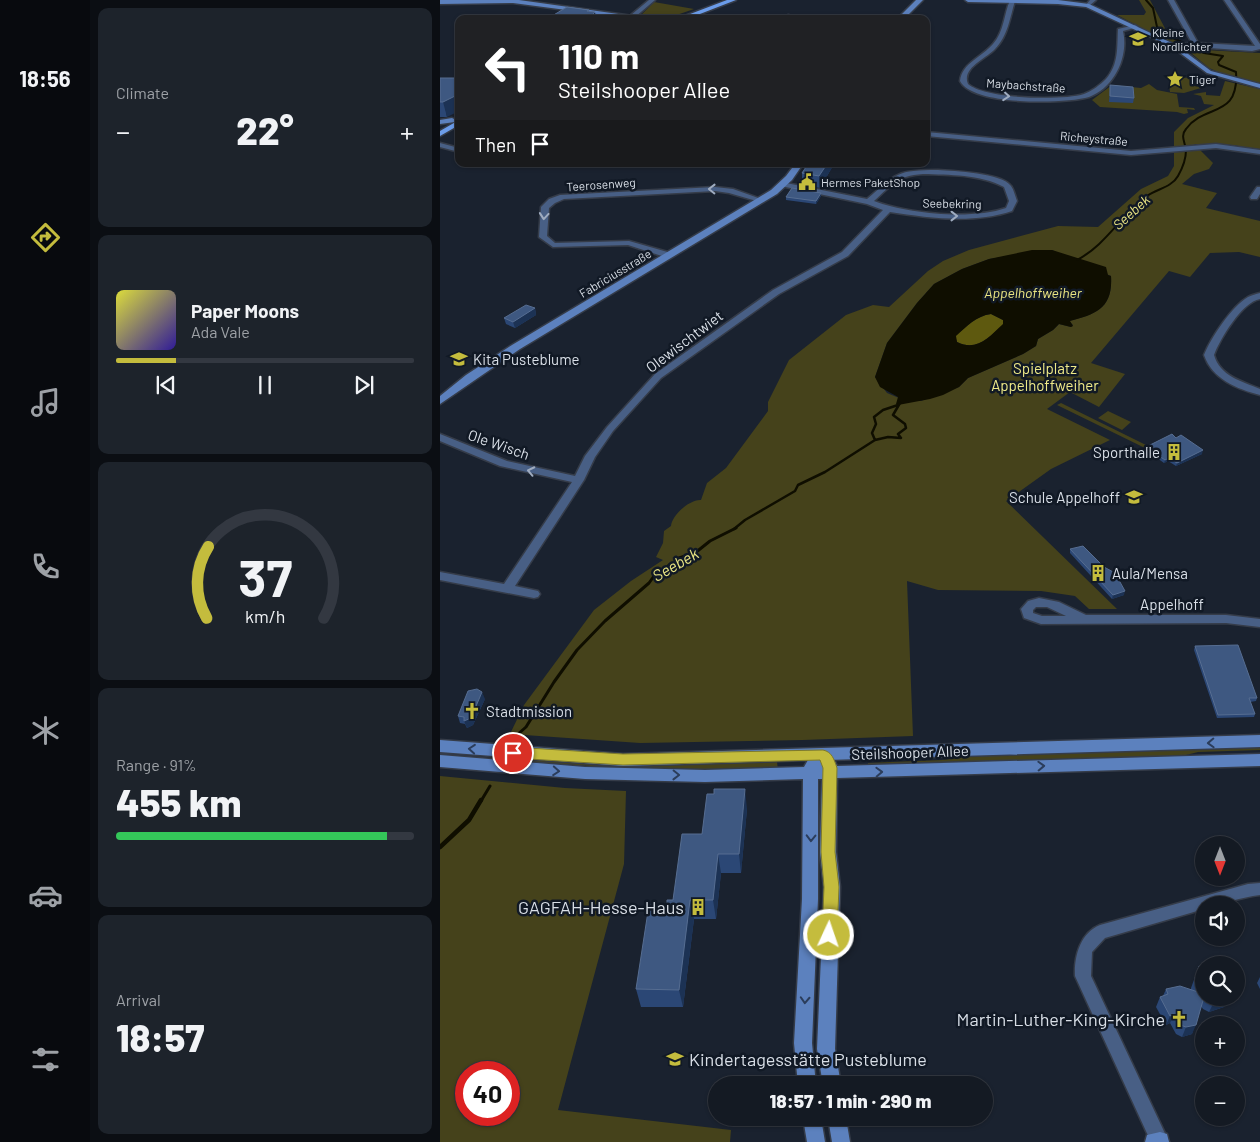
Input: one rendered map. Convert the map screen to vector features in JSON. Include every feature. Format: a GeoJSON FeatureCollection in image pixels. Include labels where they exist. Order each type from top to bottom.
{"type":"FeatureCollection","features":[{"type":"Feature","properties":{"kind":"main road"},"geometry":{"type":"LineString","coordinates":[[691,15],[733,0]]}},
{"type":"Feature","properties":{"kind":"main road"},"geometry":{"type":"LineString","coordinates":[[440,127],[455,120]]}},
{"type":"Feature","properties":{"kind":"main road"},"geometry":{"type":"LineString","coordinates":[[440,134],[455,121]]}},
{"type":"Feature","properties":{"kind":"street"},"geometry":{"type":"LineString","coordinates":[[634,15],[652,0]]}},
{"type":"Feature","properties":{"kind":"street"},"geometry":{"type":"LineString","coordinates":[[904,15],[920,0]]}},
{"type":"Feature","properties":{"kind":"street"},"geometry":{"type":"LineString","coordinates":[[968,0],[1058,2],[1087,5],[1174,46],[1205,69],[1228,78],[1260,86]]}},
{"type":"Feature","properties":{"kind":"street"},"geometry":{"type":"LineString","coordinates":[[1087,5],[1092,0]]}},
{"type":"Feature","properties":{"kind":"street"},"geometry":{"type":"LineString","coordinates":[[1171,0],[1190,45]]}},
{"type":"Feature","properties":{"kind":"street"},"geometry":{"type":"LineString","coordinates":[[1174,46],[1190,45],[1252,49],[1259,47],[1227,0]]}},
{"type":"Feature","properties":{"kind":"street"},"geometry":{"type":"LineString","coordinates":[[440,2],[513,1],[625,15]]}},
{"type":"Feature","properties":{"kind":"street","name":"Maybachstraße"},"geometry":{"type":"LineString","coordinates":[[1012,1],[1000,38],[995,46],[966,70],[963,80],[972,90],[996,96],[1054,100],[1086,96],[1106,83],[1119,62],[1123,39],[1120,30],[1135,27]]}},
{"type":"Feature","properties":{"kind":"street"},"geometry":{"type":"LineString","coordinates":[[440,122],[455,120]]}},
{"type":"Feature","properties":{"kind":"street","name":"Richeystraße"},"geometry":{"type":"LineString","coordinates":[[930,134],[1131,153],[1227,147],[1260,152]]}},
{"type":"Feature","properties":{"kind":"street"},"geometry":{"type":"LineString","coordinates":[[440,145],[455,149]]}},
{"type":"Feature","properties":{"kind":"street","name":"Fabriciusstraße"},"geometry":{"type":"LineString","coordinates":[[440,401],[470,377],[516,347],[760,200],[784,184],[797,167]]}},
{"type":"Feature","properties":{"kind":"street","name":"Seebekring"},"geometry":{"type":"LineString","coordinates":[[784,184],[869,202],[888,209],[939,216],[977,216],[1007,210],[1012,206],[1013,201],[1007,186],[993,180],[921,171],[898,176],[869,202]]}},
{"type":"Feature","properties":{"kind":"street","name":"Teerosenweg"},"geometry":{"type":"LineString","coordinates":[[668,255],[629,243],[553,245],[543,237],[545,207],[552,200],[563,198],[706,189],[730,191],[760,200]]}},
{"type":"Feature","properties":{"kind":"street"},"geometry":{"type":"LineString","coordinates":[[1254,197],[1260,189]]}},
{"type":"Feature","properties":{"kind":"street","name":"Olewischtwiet"},"geometry":{"type":"LineString","coordinates":[[506,589],[579,480],[590,456],[610,429],[658,376],[776,292],[845,254],[888,209]]}},
{"type":"Feature","properties":{"kind":"street"},"geometry":{"type":"LineString","coordinates":[[1260,296],[1251,298],[1243,306],[1217,338],[1209,355],[1213,365],[1226,378],[1260,392]]}},
{"type":"Feature","properties":{"kind":"street","name":"Ole Wisch"},"geometry":{"type":"LineString","coordinates":[[440,437],[504,464],[579,480]]}},
{"type":"Feature","properties":{"kind":"street"},"geometry":{"type":"LineString","coordinates":[[440,576],[534,594]]}},
{"type":"Feature","properties":{"kind":"street","name":"Appelhoff"},"geometry":{"type":"LineString","coordinates":[[1083,619],[1226,619],[1260,623]]}},
{"type":"Feature","properties":{"kind":"street","name":"Steilshooper Allee"},"geometry":{"type":"LineString","coordinates":[[440,761],[506,759],[623,760],[1260,741]]}},
{"type":"Feature","properties":{"kind":"street","name":"Steilshooper Allee"},"geometry":{"type":"LineString","coordinates":[[440,746],[506,759],[637,774],[811,774],[1260,760]]}},
{"type":"Feature","properties":{"kind":"street"},"geometry":{"type":"LineString","coordinates":[[806,1076],[803,1043],[810,899],[811,774],[814,762],[823,755],[829,764],[830,773],[828,844],[832,887],[826,1049],[830,1076]]}},
{"type":"Feature","properties":{"kind":"street"},"geometry":{"type":"LineString","coordinates":[[1158,1142],[1083,976],[1082,962],[1084,950],[1100,932],[1248,890],[1260,889]]}},
{"type":"Feature","properties":{"kind":"street"},"geometry":{"type":"LineString","coordinates":[[813,1126],[816,1142]]}},
{"type":"Feature","properties":{"kind":"street"},"geometry":{"type":"LineString","coordinates":[[838,1126],[841,1142]]}},
{"type":"Feature","properties":{"kind":"green space"},"geometry":{"type":"Polygon","coordinates":[[[1139,0],[1150,0],[1168,34],[1184,44],[1172,44],[1117,15],[1144,15],[1146,12],[1139,0]]]}},
{"type":"Feature","properties":{"kind":"green space"},"geometry":{"type":"Polygon","coordinates":[[[654,2],[694,9],[677,15],[641,15],[654,2]]]}},
{"type":"Feature","properties":{"kind":"green space"},"geometry":{"type":"Polygon","coordinates":[[[1186,49],[1260,53],[1260,83],[1230,77],[1209,68],[1186,49]]]}},
{"type":"Feature","properties":{"kind":"green space"},"geometry":{"type":"Polygon","coordinates":[[[1171,77],[1191,78],[1191,80],[1202,82],[1193,84],[1201,88],[1184,93],[1170,92],[1169,85],[1172,85],[1171,77]]]}},
{"type":"Feature","properties":{"kind":"green space","name":"Spielplatz Appelhoffweiher"},"geometry":{"type":"Polygon","coordinates":[[[1225,81],[1260,89],[1260,151],[1234,145],[1194,144],[1213,163],[1209,169],[1194,174],[1182,184],[1217,193],[1206,208],[1260,221],[1260,257],[1239,252],[1210,253],[1190,277],[1169,271],[1091,363],[1125,374],[1099,407],[1070,392],[1047,409],[1110,440],[1051,469],[1006,501],[1117,609],[1089,609],[1075,596],[1041,591],[938,590],[907,581],[913,736],[640,743],[510,734],[524,705],[594,610],[631,581],[663,560],[656,557],[663,543],[664,531],[671,526],[682,508],[692,502],[701,500],[707,483],[726,468],[768,411],[768,402],[789,360],[846,315],[873,305],[889,307],[928,271],[943,261],[969,250],[1058,226],[1098,227],[1141,189],[1168,176],[1174,166],[1174,132],[1188,118],[1214,105],[1204,104],[1201,96],[1193,94],[1206,92],[1206,95],[1220,96],[1225,81]],[[1052,250],[989,259],[962,269],[934,284],[917,303],[887,343],[875,377],[887,393],[899,398],[921,401],[959,387],[968,378],[1023,354],[1036,346],[1038,339],[1059,324],[1071,327],[1073,325],[1069,321],[1087,316],[1101,308],[1109,296],[1111,276],[1052,250]]]}},
{"type":"Feature","properties":{"kind":"green space"},"geometry":{"type":"Polygon","coordinates":[[[1149,84],[1157,90],[1177,94],[1179,107],[1194,108],[1195,110],[1187,109],[1188,113],[1184,114],[1100,107],[1092,100],[1112,85],[1141,88],[1149,84]]]}},
{"type":"Feature","properties":{"kind":"green space"},"geometry":{"type":"Polygon","coordinates":[[[1061,403],[1148,446],[1145,448],[1057,405],[1061,403]]]}},
{"type":"Feature","properties":{"kind":"green space"},"geometry":{"type":"Polygon","coordinates":[[[1108,411],[1131,422],[1122,430],[1098,418],[1108,411]]]}},
{"type":"Feature","properties":{"kind":"green space"},"geometry":{"type":"Polygon","coordinates":[[[1260,746],[1260,750],[1198,752],[1178,757],[868,767],[868,763],[942,760],[980,755],[1260,746]]]}},
{"type":"Feature","properties":{"kind":"green space"},"geometry":{"type":"Polygon","coordinates":[[[527,760],[632,766],[777,762],[778,770],[656,770],[526,762],[527,760]]]}},
{"type":"Feature","properties":{"kind":"green space"},"geometry":{"type":"Polygon","coordinates":[[[440,776],[565,788],[626,791],[624,864],[558,1110],[731,1130],[730,1142],[440,1142],[440,776]]]}},
{"type":"Feature","properties":{"kind":"shaded area"},"geometry":{"type":"Polygon","coordinates":[[[991,314],[1003,320],[1003,325],[993,334],[977,344],[964,345],[957,342],[955,336],[968,325],[976,319],[991,314]]]}},
{"type":"Feature","properties":{"kind":"water","name":"Appelhoffweiher"},"geometry":{"type":"Polygon","coordinates":[[[1032,250],[1052,250],[1106,267],[1108,275],[1111,276],[1109,296],[1101,308],[1095,312],[1070,321],[1073,326],[1059,324],[1038,339],[1036,346],[1023,354],[968,378],[959,387],[930,399],[896,404],[898,397],[880,387],[875,377],[887,343],[934,284],[962,269],[989,259],[1032,250]],[[991,314],[981,317],[956,336],[957,342],[971,345],[982,342],[1003,324],[1003,320],[991,314]]]}},
{"type":"Feature","properties":{"kind":"building"},"geometry":{"type":"Polygon","coordinates":[[[567,7],[595,12],[592,15],[554,15],[567,7]]]}},
{"type":"Feature","properties":{"kind":"building"},"geometry":{"type":"Polygon","coordinates":[[[440,78],[455,78],[455,96],[440,102],[440,78]]]}},
{"type":"Feature","properties":{"kind":"building"},"geometry":{"type":"Polygon","coordinates":[[[1110,85],[1133,87],[1134,98],[1110,96],[1110,85]]]}},
{"type":"Feature","properties":{"kind":"building"},"geometry":{"type":"Polygon","coordinates":[[[806,167],[825,167],[819,176],[802,173],[806,167]]]}},
{"type":"Feature","properties":{"kind":"building"},"geometry":{"type":"Polygon","coordinates":[[[792,188],[821,193],[816,201],[786,197],[792,188]]]}},
{"type":"Feature","properties":{"kind":"building"},"geometry":{"type":"Polygon","coordinates":[[[526,305],[535,308],[513,322],[504,318],[526,305]]]}},
{"type":"Feature","properties":{"kind":"building","name":"Sporthalle"},"geometry":{"type":"Polygon","coordinates":[[[1172,434],[1176,438],[1181,435],[1203,450],[1177,463],[1169,458],[1165,460],[1146,447],[1172,434]]]}},
{"type":"Feature","properties":{"kind":"building","name":"Aula/Mensa"},"geometry":{"type":"Polygon","coordinates":[[[1083,546],[1104,567],[1115,573],[1125,591],[1113,595],[1070,549],[1083,546]]]}},
{"type":"Feature","properties":{"kind":"building"},"geometry":{"type":"Polygon","coordinates":[[[1238,645],[1257,698],[1249,698],[1255,714],[1218,715],[1195,646],[1238,645]]]}},
{"type":"Feature","properties":{"kind":"building"},"geometry":{"type":"Polygon","coordinates":[[[477,689],[482,692],[471,718],[464,721],[464,717],[458,716],[468,691],[477,689]]]}},
{"type":"Feature","properties":{"kind":"building","name":"GAGFAH-Hesse-Haus"},"geometry":{"type":"Polygon","coordinates":[[[714,789],[745,789],[739,854],[718,854],[713,900],[690,900],[679,990],[636,989],[649,905],[667,905],[667,900],[673,900],[682,834],[702,834],[707,794],[714,794],[714,789]]]}},
{"type":"Feature","properties":{"kind":"building","name":"Martin-Luther-King-Kirche"},"geometry":{"type":"Polygon","coordinates":[[[1180,986],[1195,991],[1195,1006],[1201,1006],[1199,1016],[1195,1016],[1195,1025],[1186,1027],[1180,1025],[1174,1014],[1170,1016],[1160,997],[1168,994],[1166,989],[1180,986]]]}},
{"type":"Feature","properties":{"kind":"waterway","name":"Seebek"},"geometry":{"type":"LineString","coordinates":[[1077,260],[1097,246],[1147,196],[1175,180],[1184,163],[1186,150],[1183,137],[1184,132],[1194,121],[1227,104],[1232,97],[1235,87],[1236,72],[1219,65],[1218,62],[1223,56],[1204,53],[1163,33],[1157,27],[1153,8],[1146,0]]}},
{"type":"Feature","properties":{"kind":"waterway","name":"Seebek"},"geometry":{"type":"LineString","coordinates":[[875,440],[888,437],[901,438],[898,434],[906,428],[905,424],[893,415],[900,403]]}},
{"type":"Feature","properties":{"kind":"waterway","name":"Seebek"},"geometry":{"type":"LineString","coordinates":[[875,440],[872,433],[876,424],[874,417],[883,410],[898,405]]}},
{"type":"Feature","properties":{"kind":"waterway","name":"Seebek"},"geometry":{"type":"LineString","coordinates":[[734,529],[745,520],[795,491],[798,485],[825,472],[875,440]]}},
{"type":"Feature","properties":{"kind":"waterway","name":"Seebek"},"geometry":{"type":"LineString","coordinates":[[517,735],[526,727],[554,682],[577,650],[605,621],[649,583],[654,576],[666,571],[669,565],[676,566],[679,558],[695,553],[710,541],[734,529]]}},
{"type":"Feature","properties":{"kind":"waterway","name":"Seebek"},"geometry":{"type":"LineString","coordinates":[[481,801],[490,786]]}},
{"type":"Feature","properties":{"kind":"waterway","name":"Seebek"},"geometry":{"type":"LineString","coordinates":[[440,847],[469,820],[481,800]]}},
{"type":"Feature","properties":{"kind":"place","name":"Kleine Nordlichter"},"geometry":{"type":"Point","coordinates":[1138,39]}},
{"type":"Feature","properties":{"kind":"place","name":"Tiger"},"geometry":{"type":"Point","coordinates":[1175,79]}},
{"type":"Feature","properties":{"kind":"place","name":"Hermes PaketShop"},"geometry":{"type":"Point","coordinates":[807,182]}},
{"type":"Feature","properties":{"kind":"place","name":"Kita Pusteblume"},"geometry":{"type":"Point","coordinates":[459,359]}},
{"type":"Feature","properties":{"kind":"place","name":"Sporthalle"},"geometry":{"type":"Point","coordinates":[1174,452]}},
{"type":"Feature","properties":{"kind":"place","name":"Schule Appelhoff"},"geometry":{"type":"Point","coordinates":[1134,497]}},
{"type":"Feature","properties":{"kind":"place","name":"Aula/Mensa"},"geometry":{"type":"Point","coordinates":[1098,573]}},
{"type":"Feature","properties":{"kind":"place","name":"Stadtmission"},"geometry":{"type":"Point","coordinates":[472,711]}},
{"type":"Feature","properties":{"kind":"place","name":"GAGFAH-Hesse-Haus"},"geometry":{"type":"Point","coordinates":[698,907]}},
{"type":"Feature","properties":{"kind":"place","name":"Martin-Luther-King-Kirche"},"geometry":{"type":"Point","coordinates":[1179,1019]}},
{"type":"Feature","properties":{"kind":"place","name":"Kindertagesstätte Pusteblume"},"geometry":{"type":"Point","coordinates":[675,1059]}},
{"type":"Feature","properties":{"kind":"route"},"geometry":{"type":"LineString","coordinates":[[513,753],[623,760],[823,755],[826,757],[830,768],[828,852],[832,887],[829,935]]}}]}
